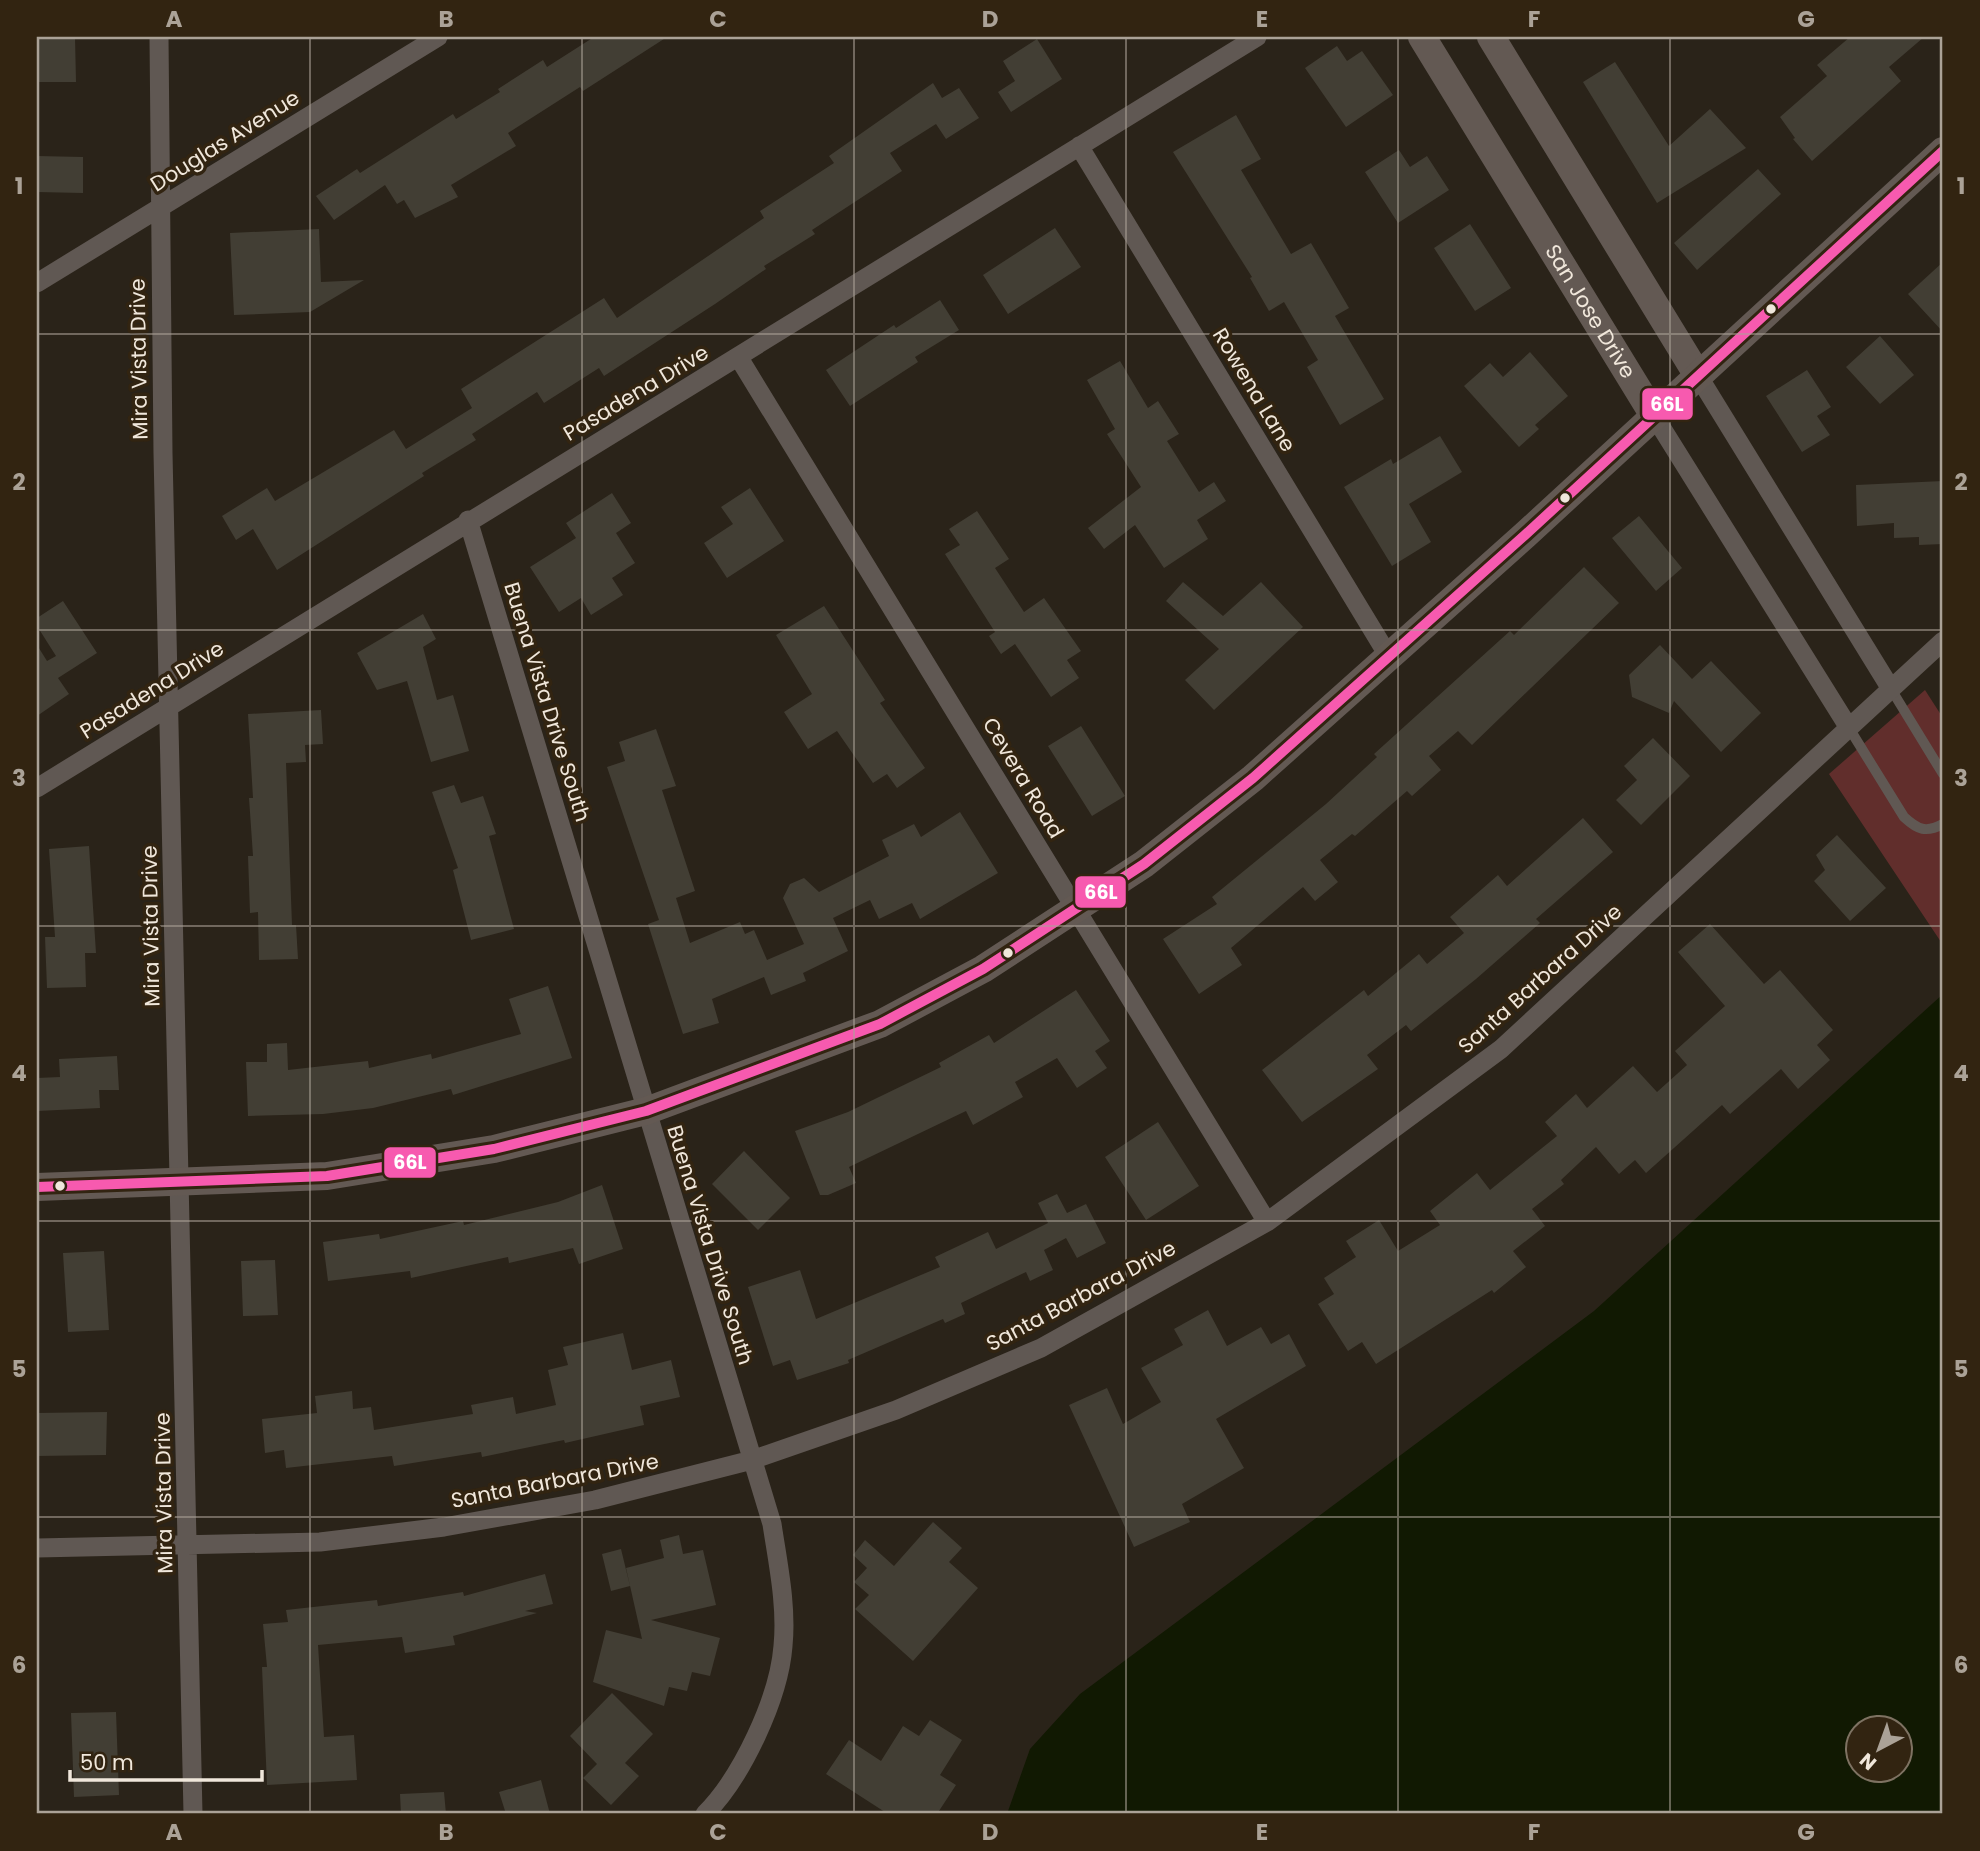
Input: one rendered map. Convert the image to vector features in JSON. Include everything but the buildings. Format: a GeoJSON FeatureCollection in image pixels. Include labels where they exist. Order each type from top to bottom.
{"type":"FeatureCollection","features":[{"type":"Feature","properties":{"kind":"main road","name":"San Jose Drive"},"geometry":{"type":"LineString","coordinates":[[1422,37],[1653,414]]}},
{"type":"Feature","properties":{"kind":"main road"},"geometry":{"type":"LineString","coordinates":[[1491,37],[1697,374]]}},
{"type":"Feature","properties":{"kind":"main road"},"geometry":{"type":"LineString","coordinates":[[37,1186],[179,1184],[327,1176],[494,1149],[646,1111],[880,1024],[983,969],[1076,909],[1203,820],[1389,657],[1943,151]]}},
{"type":"Feature","properties":{"kind":"street","name":"Mira Vista Drive"},"geometry":{"type":"LineString","coordinates":[[159,37],[159,208],[193,1814]]}},
{"type":"Feature","properties":{"kind":"street","name":"Douglas Avenue"},"geometry":{"type":"LineString","coordinates":[[37,284],[438,37]]}},
{"type":"Feature","properties":{"kind":"street","name":"Pasadena Drive"},"geometry":{"type":"LineString","coordinates":[[37,788],[468,520],[739,358],[1257,37]]}},
{"type":"Feature","properties":{"kind":"street","name":"Rowena Lane"},"geometry":{"type":"LineString","coordinates":[[1079,146],[1389,657]]}},
{"type":"Feature","properties":{"kind":"street","name":"Cevera Road"},"geometry":{"type":"LineString","coordinates":[[739,358],[1267,1222]]}},
{"type":"Feature","properties":{"kind":"street"},"geometry":{"type":"LineString","coordinates":[[1697,374],[1891,689]]}},
{"type":"Feature","properties":{"kind":"street","name":"San Jose Drive"},"geometry":{"type":"LineString","coordinates":[[1653,414],[1849,728]]}},
{"type":"Feature","properties":{"kind":"street","name":"Buena Vista Drive South"},"geometry":{"type":"LineString","coordinates":[[468,520],[772,1524],[782,1590],[783,1647],[773,1694],[747,1753],[705,1814]]}},
{"type":"Feature","properties":{"kind":"street","name":"Santa Barbara Drive"},"geometry":{"type":"LineString","coordinates":[[37,1548],[320,1542],[444,1527],[595,1500],[752,1460],[895,1410],[1041,1348],[1267,1222],[1501,1049],[1943,640]]}},
{"type":"Feature","properties":{"kind":"lane"},"geometry":{"type":"LineString","coordinates":[[1891,689],[1943,774]]}},
{"type":"Feature","properties":{"kind":"lane"},"geometry":{"type":"LineString","coordinates":[[1849,728],[1903,817],[1916,828],[1930,831],[1943,824]]}},
{"type":"Feature","properties":{"kind":"shaded area"},"geometry":{"type":"Polygon","coordinates":[[[1925,690],[1943,718],[1943,945],[1829,774],[1925,690]]]}},
{"type":"Feature","properties":{"kind":"shaded area"},"geometry":{"type":"Polygon","coordinates":[[[1943,994],[1943,1814],[1007,1814],[1030,1749],[1080,1694],[1594,1311],[1943,994]]]}},
{"type":"Feature","properties":{"kind":"transit line","name":"66L"},"geometry":{"type":"LineString","coordinates":[[37,1187],[327,1176],[494,1149],[646,1111],[880,1024],[983,969],[1144,864],[1253,778],[1525,535],[1943,151]]}}]}
